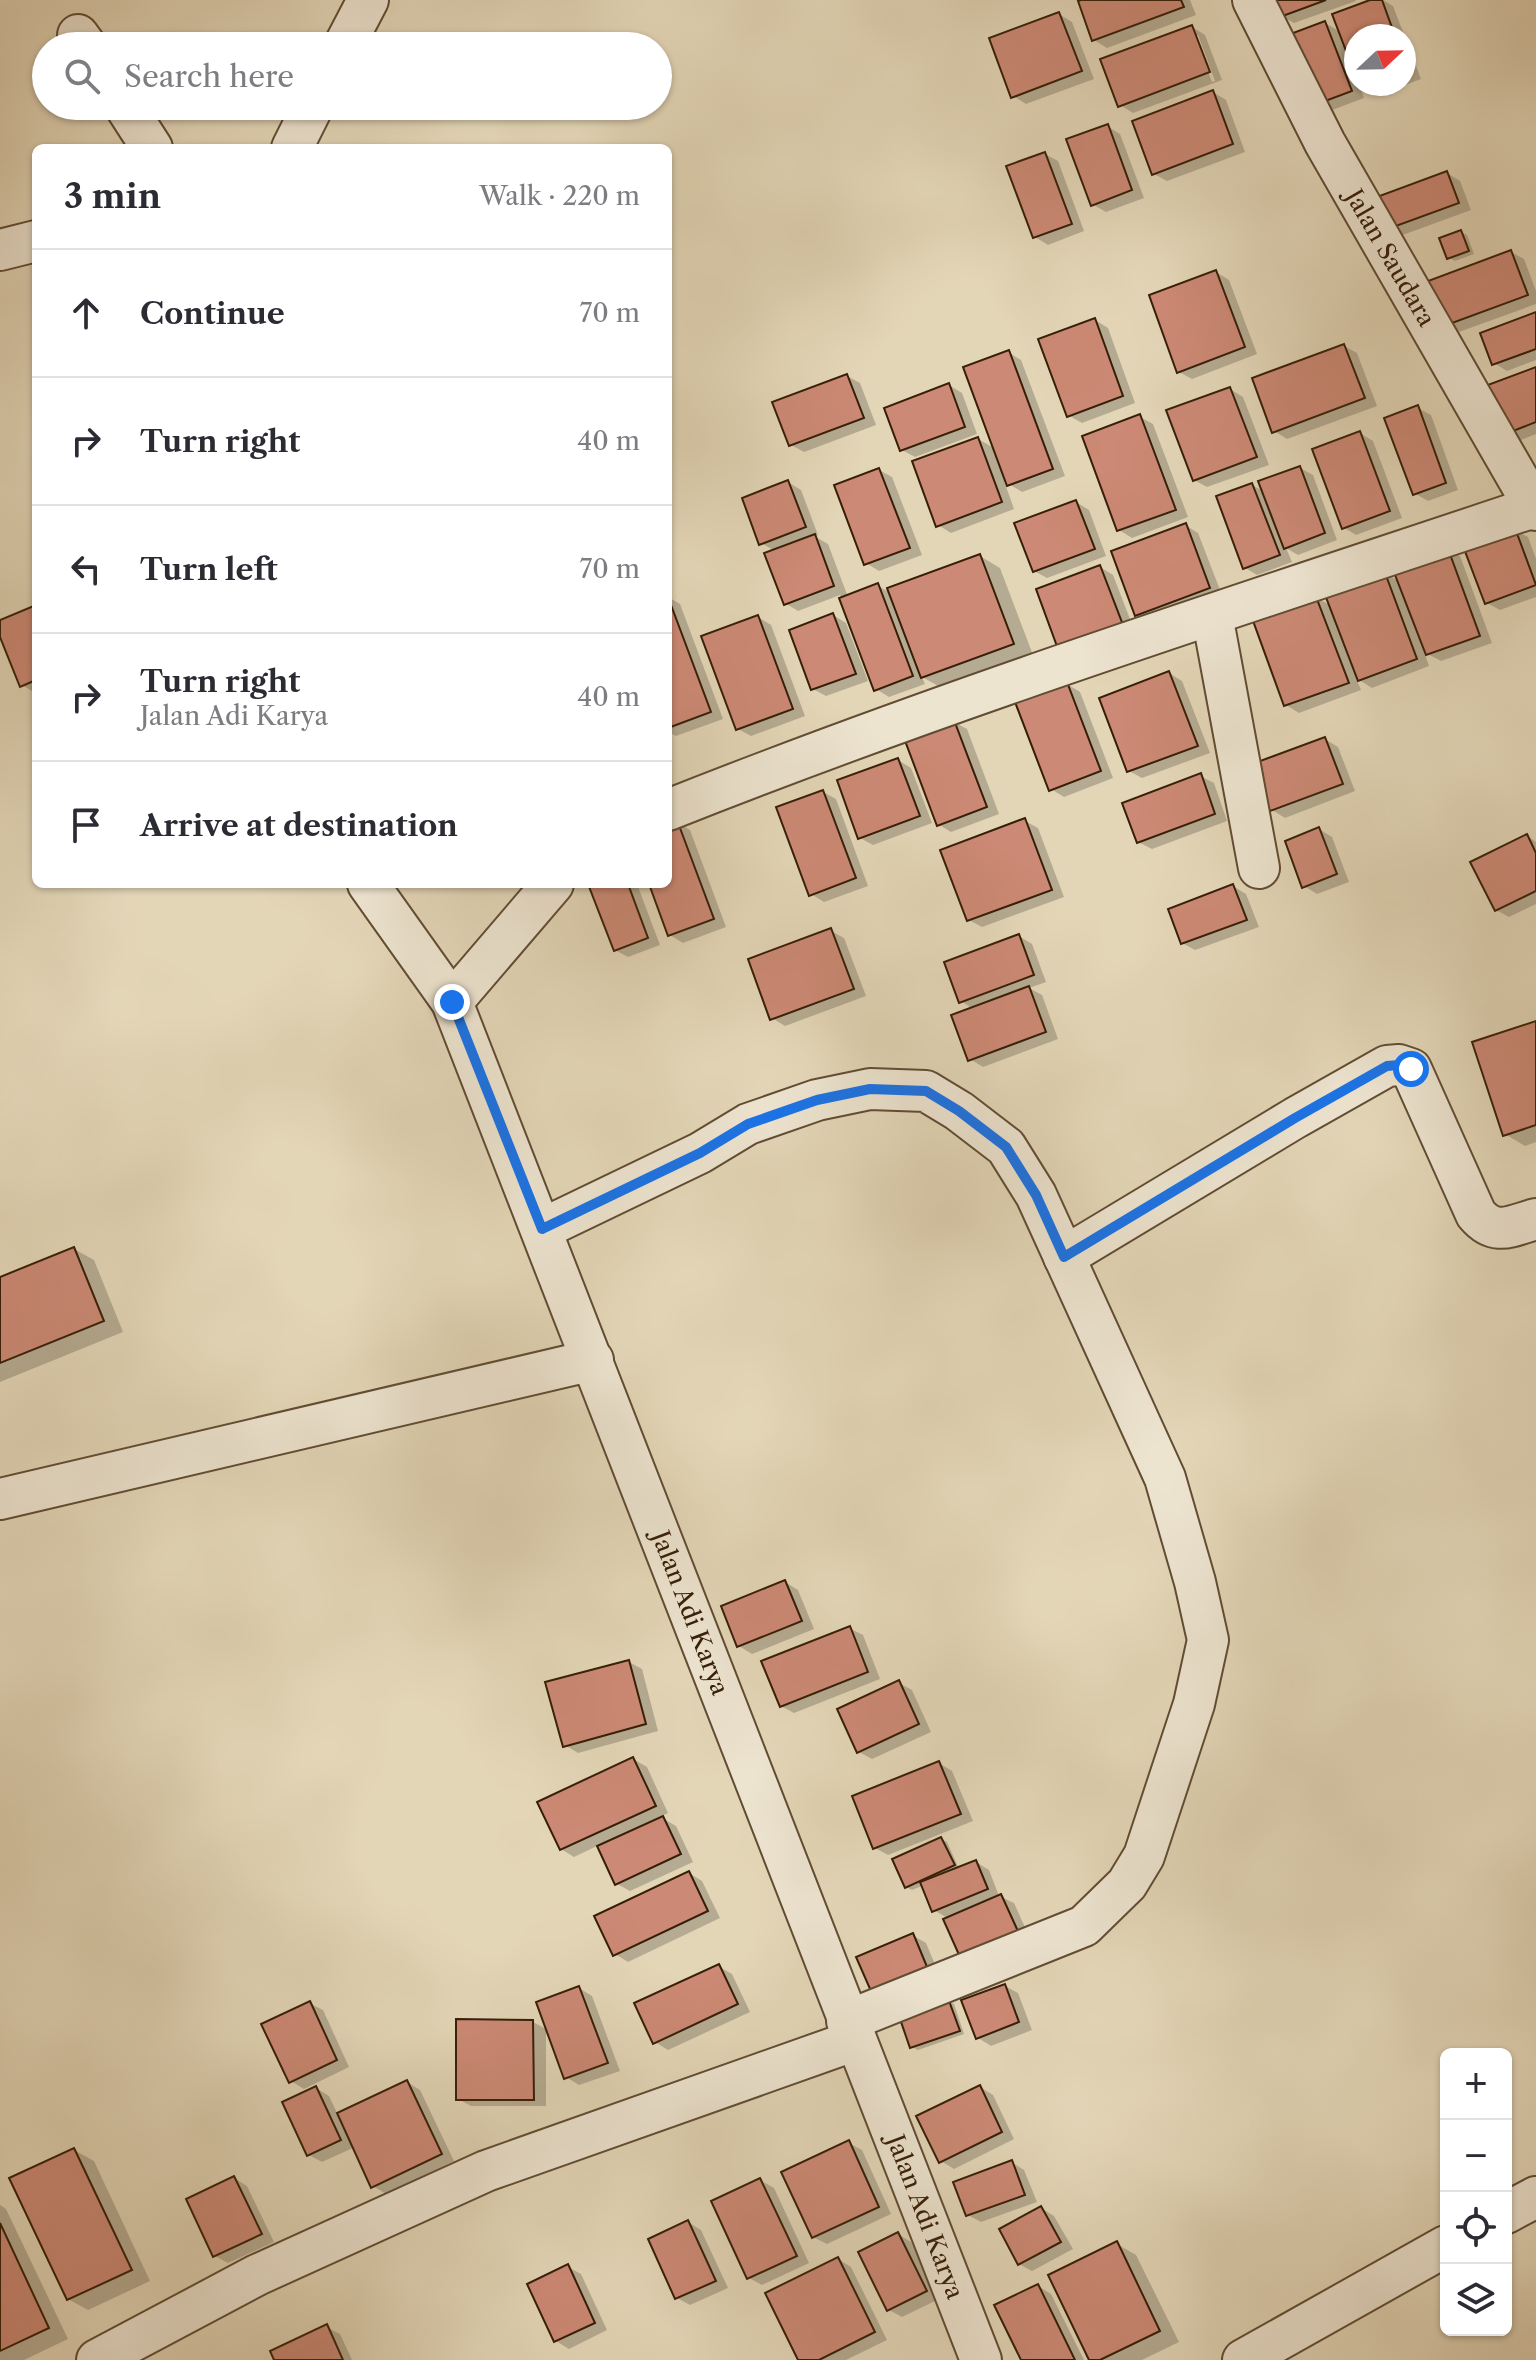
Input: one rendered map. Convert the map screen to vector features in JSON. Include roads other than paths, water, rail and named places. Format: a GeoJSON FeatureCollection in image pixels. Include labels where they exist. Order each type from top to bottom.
{"type":"FeatureCollection","features":[{"type":"Feature","properties":{"kind":"street"},"geometry":{"type":"LineString","coordinates":[[351,32],[368,0]]}},
{"type":"Feature","properties":{"kind":"street","name":"Jalan Saudara"},"geometry":{"type":"LineString","coordinates":[[1253,0],[1325,143],[1535,509]]}},
{"type":"Feature","properties":{"kind":"street"},"geometry":{"type":"LineString","coordinates":[[134,120],[149,144]]}},
{"type":"Feature","properties":{"kind":"street"},"geometry":{"type":"LineString","coordinates":[[294,144],[306,120]]}},
{"type":"Feature","properties":{"kind":"street"},"geometry":{"type":"LineString","coordinates":[[0,250],[32,242]]}},
{"type":"Feature","properties":{"kind":"street"},"geometry":{"type":"LineString","coordinates":[[672,808],[857,738],[1212,615],[1535,509]]}},
{"type":"Feature","properties":{"kind":"street"},"geometry":{"type":"LineString","coordinates":[[1212,615],[1259,868]]}},
{"type":"Feature","properties":{"kind":"street","name":"Jalan Adi Karya"},"geometry":{"type":"LineString","coordinates":[[371,888],[452,1002],[981,2360]]}},
{"type":"Feature","properties":{"kind":"street"},"geometry":{"type":"LineString","coordinates":[[452,1002],[550,888]]}},
{"type":"Feature","properties":{"kind":"street"},"geometry":{"type":"LineString","coordinates":[[1064,1257],[1295,1118],[1387,1066],[1399,1065],[1411,1069],[1476,1214],[1484,1224],[1498,1229],[1536,1219]]}},
{"type":"Feature","properties":{"kind":"street"},"geometry":{"type":"LineString","coordinates":[[97,2360],[257,2275],[486,2171],[852,2030],[1084,1926],[1127,1884],[1144,1856],[1194,1704],[1208,1640],[1165,1478],[1036,1195],[1006,1147],[959,1111],[926,1091],[870,1089],[817,1100],[748,1124],[700,1153],[542,1229]]}},
{"type":"Feature","properties":{"kind":"street"},"geometry":{"type":"LineString","coordinates":[[0,1499],[593,1360]]}},
{"type":"Feature","properties":{"kind":"street"},"geometry":{"type":"LineString","coordinates":[[1512,2210],[1536,2197]]}},
{"type":"Feature","properties":{"kind":"street"},"geometry":{"type":"LineString","coordinates":[[1243,2360],[1440,2249]]}}]}
